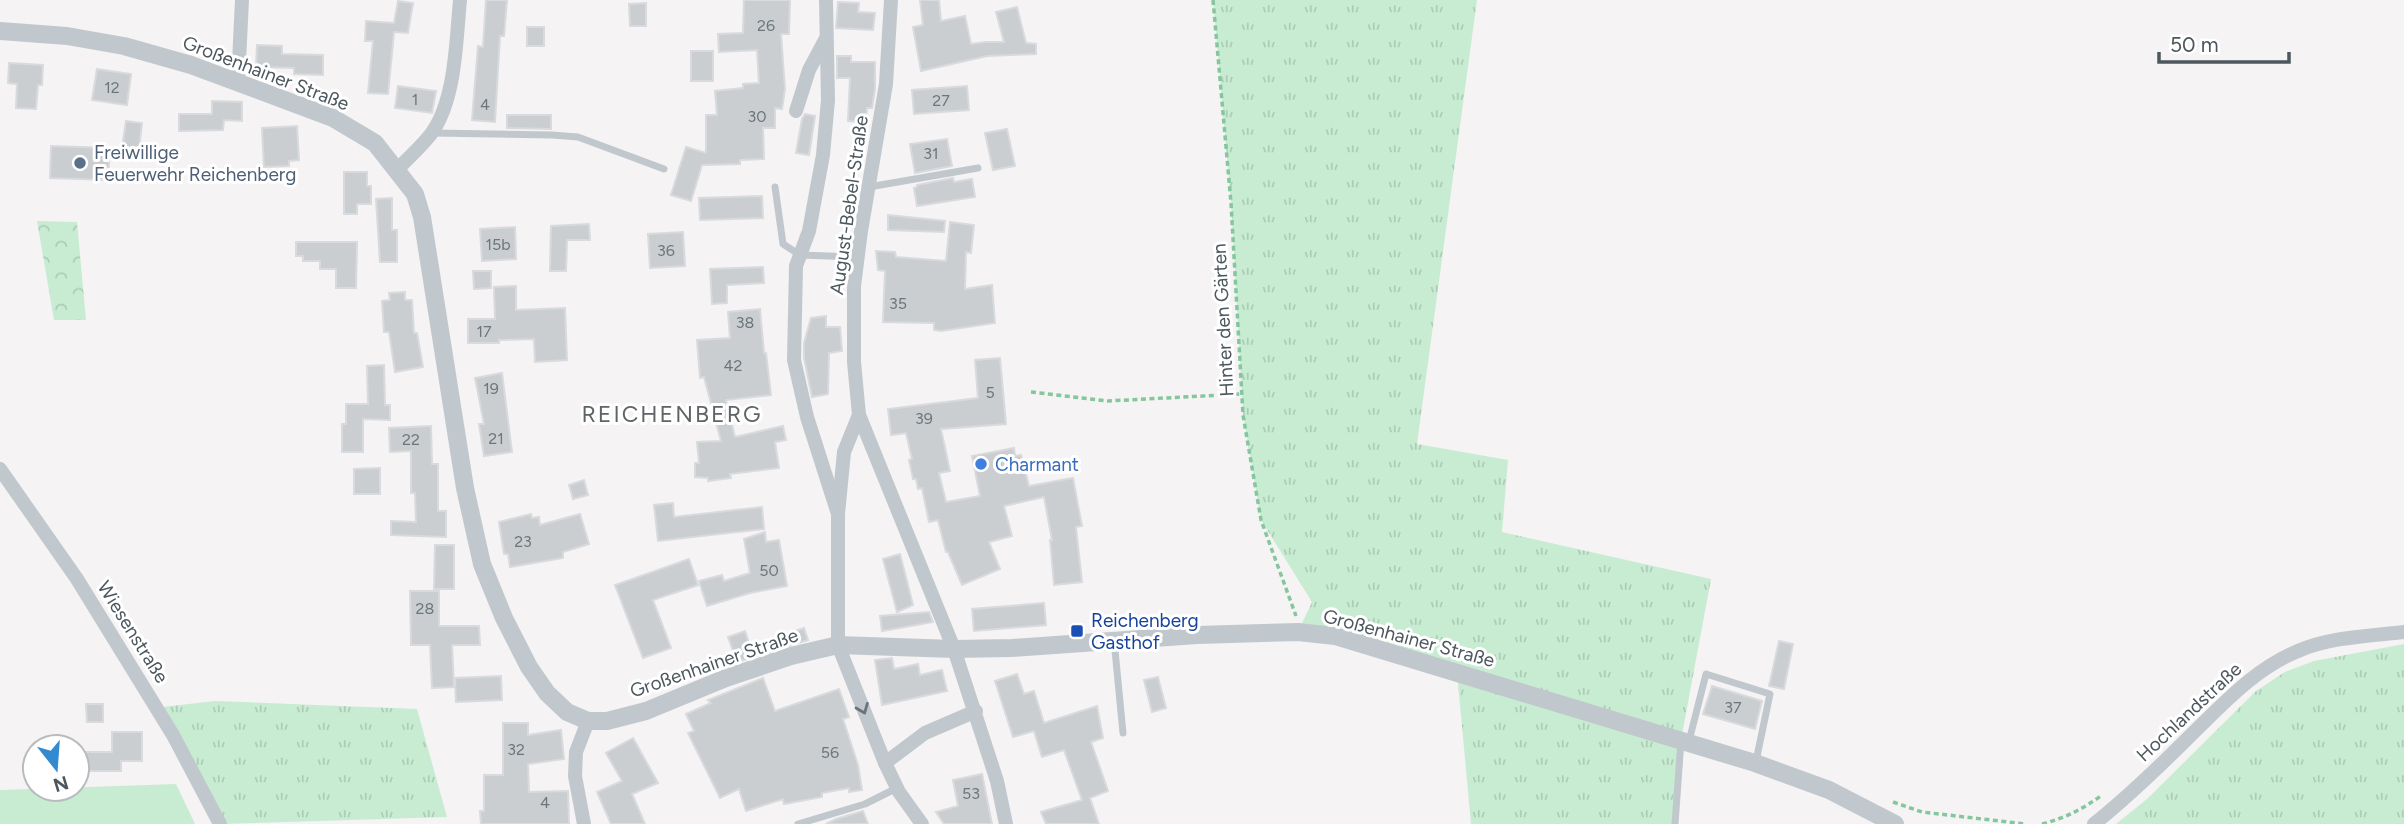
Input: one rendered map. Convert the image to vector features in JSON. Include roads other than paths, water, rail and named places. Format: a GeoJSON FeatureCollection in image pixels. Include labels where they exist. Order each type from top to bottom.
{"type":"FeatureCollection","features":[{"type":"Feature","properties":{"kind":"street"},"geometry":{"type":"LineString","coordinates":[[238,82],[242,0]]}},
{"type":"Feature","properties":{"kind":"street"},"geometry":{"type":"LineString","coordinates":[[397,170],[431,133],[440,117],[450,89],[460,0]]}},
{"type":"Feature","properties":{"kind":"street","name":"August-Bebel-Straße"},"geometry":{"type":"LineString","coordinates":[[825,0],[828,100],[824,155],[809,230],[796,266],[794,360],[807,416],[838,514]]}},
{"type":"Feature","properties":{"kind":"street","name":"August-Bebel-Straße"},"geometry":{"type":"LineString","coordinates":[[891,0],[886,84],[854,286],[854,362],[859,415],[954,649],[996,781],[1006,824]]}},
{"type":"Feature","properties":{"kind":"street","name":"Großenhainer Straße"},"geometry":{"type":"LineString","coordinates":[[0,32],[67,36],[124,46],[191,65],[333,118],[375,143],[415,194],[422,217],[465,488],[482,564],[504,618],[529,667],[547,693],[568,712],[588,721],[607,721],[646,711],[726,678],[791,656],[838,646],[1012,648],[1197,635],[1298,632],[1335,636],[1755,763],[1829,790],[1895,824]]}},
{"type":"Feature","properties":{"kind":"street"},"geometry":{"type":"LineString","coordinates":[[796,110],[809,70],[826,39]]}},
{"type":"Feature","properties":{"kind":"street","name":"August-Bebel-Straße"},"geometry":{"type":"LineString","coordinates":[[859,415],[845,452],[838,514],[838,646],[885,763],[897,788],[922,824]]}},
{"type":"Feature","properties":{"kind":"street","name":"Wiesenstraße"},"geometry":{"type":"LineString","coordinates":[[0,469],[77,579],[173,735],[220,824]]}},
{"type":"Feature","properties":{"kind":"street","name":"Hochlandstraße"},"geometry":{"type":"LineString","coordinates":[[2094,824],[2129,796],[2237,690],[2269,666],[2300,650],[2341,640],[2404,632]]}},
{"type":"Feature","properties":{"kind":"street"},"geometry":{"type":"LineString","coordinates":[[885,763],[925,733],[975,711]]}},
{"type":"Feature","properties":{"kind":"street"},"geometry":{"type":"LineString","coordinates":[[584,824],[575,776],[576,752],[588,721]]}},
{"type":"Feature","properties":{"kind":"lane"},"geometry":{"type":"LineString","coordinates":[[431,133],[578,137],[664,169]]}},
{"type":"Feature","properties":{"kind":"lane"},"geometry":{"type":"LineString","coordinates":[[869,187],[978,168]]}},
{"type":"Feature","properties":{"kind":"lane"},"geometry":{"type":"LineString","coordinates":[[775,187],[783,244],[800,255],[857,257]]}},
{"type":"Feature","properties":{"kind":"lane"},"geometry":{"type":"LineString","coordinates":[[1114,640],[1123,733]]}},
{"type":"Feature","properties":{"kind":"lane"},"geometry":{"type":"LineString","coordinates":[[1675,824],[1685,741],[1706,674],[1770,694],[1755,763]]}},
{"type":"Feature","properties":{"kind":"lane"},"geometry":{"type":"LineString","coordinates":[[798,824],[865,804],[897,788]]}},
{"type":"Feature","properties":{"kind":"place","name":"Freiwillige Feuerwehr Reichenberg"},"geometry":{"type":"Point","coordinates":[80,163]}},
{"type":"Feature","properties":{"kind":"place","name":"Charmant"},"geometry":{"type":"Point","coordinates":[981,464]}},
{"type":"Feature","properties":{"kind":"place","name":"Reichenberg Gasthof"},"geometry":{"type":"Point","coordinates":[1077,631]}},
{"type":"Feature","properties":{"kind":"district","name":"REICHENBERG"},"geometry":{"type":"Point","coordinates":[672,414]}}]}
